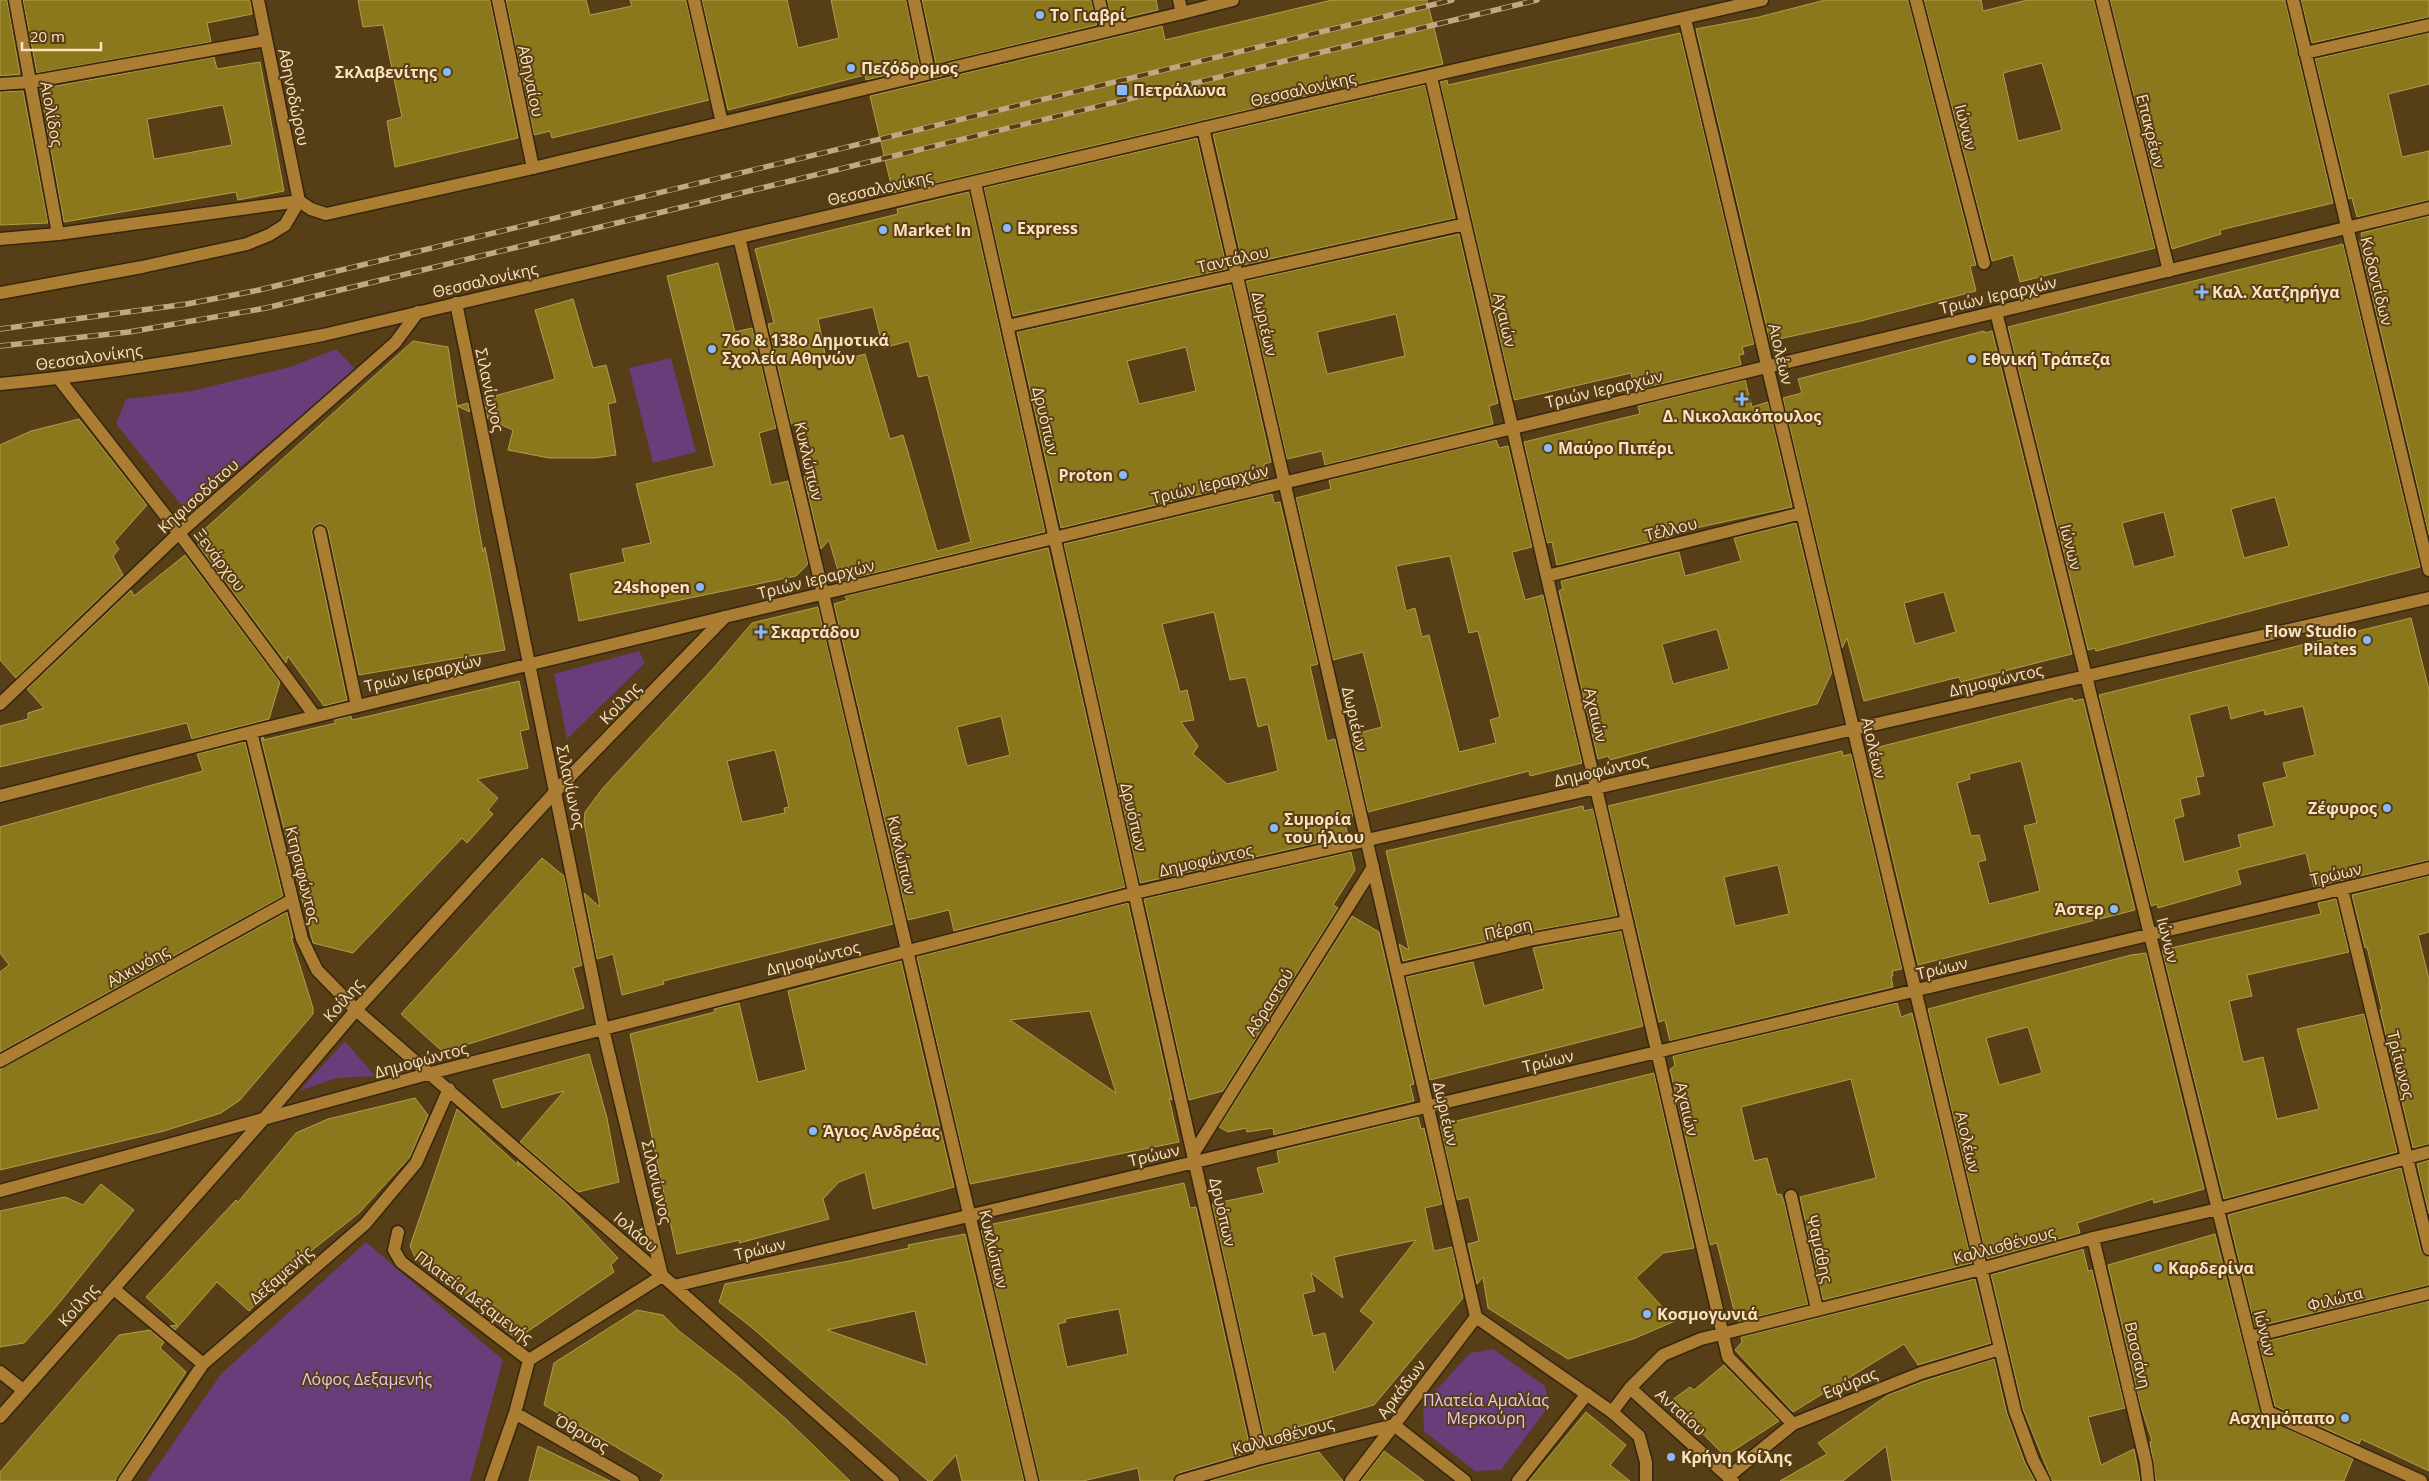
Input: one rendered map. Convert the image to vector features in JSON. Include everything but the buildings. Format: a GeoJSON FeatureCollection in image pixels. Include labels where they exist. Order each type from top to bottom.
{"type":"FeatureCollection","features":[{"type":"Feature","properties":{"kind":"street","name":"Αιολίδος"},"geometry":{"type":"LineString","coordinates":[[15,0],[58,234]]}},
{"type":"Feature","properties":{"kind":"street","name":"Αθηνοδώρου"},"geometry":{"type":"LineString","coordinates":[[258,0],[299,201]]}},
{"type":"Feature","properties":{"kind":"street","name":"Αθηναίου"},"geometry":{"type":"LineString","coordinates":[[498,0],[533,168]]}},
{"type":"Feature","properties":{"kind":"street"},"geometry":{"type":"LineString","coordinates":[[694,0],[722,123]]}},
{"type":"Feature","properties":{"kind":"street"},"geometry":{"type":"LineString","coordinates":[[914,0],[929,72]]}},
{"type":"Feature","properties":{"kind":"street"},"geometry":{"type":"LineString","coordinates":[[1098,0],[1106,29]]}},
{"type":"Feature","properties":{"kind":"street"},"geometry":{"type":"LineString","coordinates":[[0,239],[58,234],[299,201],[311,209],[326,214],[533,168],[722,123],[1106,29],[1180,6],[1233,0]]}},
{"type":"Feature","properties":{"kind":"street","name":"Θεσσαλονίκης"},"geometry":{"type":"LineString","coordinates":[[0,384],[59,379],[199,358],[323,335],[1203,128],[1762,0]]}},
{"type":"Feature","properties":{"kind":"street","name":"Ιώνων"},"geometry":{"type":"LineString","coordinates":[[1916,0],[1984,263]]}},
{"type":"Feature","properties":{"kind":"street","name":"Επακρέων"},"geometry":{"type":"LineString","coordinates":[[2102,0],[2169,270]]}},
{"type":"Feature","properties":{"kind":"street","name":"Κυδαντίδων"},"geometry":{"type":"LineString","coordinates":[[2293,0],[2429,570]]}},
{"type":"Feature","properties":{"kind":"street","name":"Αιολέων"},"geometry":{"type":"LineString","coordinates":[[1685,19],[2014,1411],[2032,1460],[2044,1481]]}},
{"type":"Feature","properties":{"kind":"street"},"geometry":{"type":"LineString","coordinates":[[2305,53],[2429,25]]}},
{"type":"Feature","properties":{"kind":"street"},"geometry":{"type":"LineString","coordinates":[[0,84],[30,82],[266,40]]}},
{"type":"Feature","properties":{"kind":"street","name":"Αχαιών"},"geometry":{"type":"LineString","coordinates":[[1431,77],[1728,1357],[1793,1424]]}},
{"type":"Feature","properties":{"kind":"street","name":"Δωριέων"},"geometry":{"type":"LineString","coordinates":[[1203,128],[1476,1317]]}},
{"type":"Feature","properties":{"kind":"street","name":"Δρυόπων"},"geometry":{"type":"LineString","coordinates":[[976,182],[1261,1458]]}},
{"type":"Feature","properties":{"kind":"street"},"geometry":{"type":"LineString","coordinates":[[0,293],[142,268],[246,244],[269,235],[285,225],[299,201]]}},
{"type":"Feature","properties":{"kind":"street","name":"Τριών Ιεραρχών"},"geometry":{"type":"LineString","coordinates":[[0,796],[529,664],[2429,208]]}},
{"type":"Feature","properties":{"kind":"street","name":"Ταντάλου"},"geometry":{"type":"LineString","coordinates":[[1008,326],[1466,224]]}},
{"type":"Feature","properties":{"kind":"street","name":"Κυκλώπων"},"geometry":{"type":"LineString","coordinates":[[739,237],[1032,1481]]}},
{"type":"Feature","properties":{"kind":"street","name":"Σιλανίωνος"},"geometry":{"type":"LineString","coordinates":[[456,303],[603,1029],[662,1276]]}},
{"type":"Feature","properties":{"kind":"street","name":"Κηφισοδότου"},"geometry":{"type":"LineString","coordinates":[[0,704],[179,534],[395,343],[418,312]]}},
{"type":"Feature","properties":{"kind":"street","name":"Ιώνων"},"geometry":{"type":"LineString","coordinates":[[1996,312],[2268,1412],[2421,1481]]}},
{"type":"Feature","properties":{"kind":"street","name":"Ξενάρχου"},"geometry":{"type":"LineString","coordinates":[[59,379],[179,534],[315,716]]}},
{"type":"Feature","properties":{"kind":"street","name":"Τέλλου"},"geometry":{"type":"LineString","coordinates":[[1547,576],[1802,513]]}},
{"type":"Feature","properties":{"kind":"street"},"geometry":{"type":"LineString","coordinates":[[320,532],[357,706]]}},
{"type":"Feature","properties":{"kind":"street","name":"Δημοφώντος"},"geometry":{"type":"LineString","coordinates":[[0,1191],[262,1121],[431,1073],[1135,893],[2429,598]]}},
{"type":"Feature","properties":{"kind":"street","name":"Κοίλης"},"geometry":{"type":"LineString","coordinates":[[0,1417],[262,1121],[356,1010],[555,792],[725,617]]}},
{"type":"Feature","properties":{"kind":"street","name":"Κτησιφώντος"},"geometry":{"type":"LineString","coordinates":[[251,732],[302,939],[317,970],[356,1010]]}},
{"type":"Feature","properties":{"kind":"street","name":"Αδραστού"},"geometry":{"type":"LineString","coordinates":[[1194,1158],[1373,867]]}},
{"type":"Feature","properties":{"kind":"street","name":"Τρώων"},"geometry":{"type":"LineString","coordinates":[[674,1286],[970,1216],[1194,1158],[1428,1107],[2429,868]]}},
{"type":"Feature","properties":{"kind":"street","name":"Τρίτωνος"},"geometry":{"type":"LineString","coordinates":[[2342,889],[2429,1248]]}},
{"type":"Feature","properties":{"kind":"street","name":"Αλκινόης"},"geometry":{"type":"LineString","coordinates":[[0,1061],[292,900]]}},
{"type":"Feature","properties":{"kind":"street","name":"Πέρση"},"geometry":{"type":"LineString","coordinates":[[1397,971],[1534,939],[1627,922]]}},
{"type":"Feature","properties":{"kind":"street","name":"Ιολάου"},"geometry":{"type":"LineString","coordinates":[[356,1010],[431,1073],[674,1286],[893,1481]]}},
{"type":"Feature","properties":{"kind":"street","name":"Δεξαμενής"},"geometry":{"type":"LineString","coordinates":[[124,1481],[203,1364],[365,1224],[416,1162],[449,1089]]}},
{"type":"Feature","properties":{"kind":"street","name":"Καλλισθένους"},"geometry":{"type":"LineString","coordinates":[[1612,1412],[1630,1388],[1663,1355],[1701,1339],[1981,1269],[2093,1238],[2218,1209],[2429,1152]]}},
{"type":"Feature","properties":{"kind":"street","name":"Ψαμάθης"},"geometry":{"type":"LineString","coordinates":[[1791,1196],[1817,1309]]}},
{"type":"Feature","properties":{"kind":"street","name":"Πλατεία Δεξαμενής"},"geometry":{"type":"LineString","coordinates":[[398,1232],[394,1250],[401,1262],[529,1360]]}},
{"type":"Feature","properties":{"kind":"street","name":"Βασσάνη"},"geometry":{"type":"LineString","coordinates":[[2093,1238],[2146,1463],[2148,1481]]}},
{"type":"Feature","properties":{"kind":"street"},"geometry":{"type":"LineString","coordinates":[[491,1481],[515,1414],[529,1360],[662,1276]]}},
{"type":"Feature","properties":{"kind":"street"},"geometry":{"type":"LineString","coordinates":[[114,1289],[203,1364]]}},
{"type":"Feature","properties":{"kind":"street","name":"Φιλώτα"},"geometry":{"type":"LineString","coordinates":[[2250,1337],[2429,1293]]}},
{"type":"Feature","properties":{"kind":"street"},"geometry":{"type":"LineString","coordinates":[[1476,1317],[1612,1412],[1639,1436],[1646,1462],[1646,1481]]}},
{"type":"Feature","properties":{"kind":"street","name":"Αρκάδων"},"geometry":{"type":"LineString","coordinates":[[1351,1481],[1476,1317]]}},
{"type":"Feature","properties":{"kind":"street","name":"Εφύρας"},"geometry":{"type":"LineString","coordinates":[[1731,1479],[1793,1424],[1921,1373],[2000,1349]]}},
{"type":"Feature","properties":{"kind":"street"},"geometry":{"type":"LineString","coordinates":[[0,1372],[23,1390]]}},
{"type":"Feature","properties":{"kind":"street","name":"Ανταίου"},"geometry":{"type":"LineString","coordinates":[[1630,1388],[1731,1479]]}},
{"type":"Feature","properties":{"kind":"street"},"geometry":{"type":"LineString","coordinates":[[1518,1481],[1587,1394]]}},
{"type":"Feature","properties":{"kind":"street","name":"Όθρυος"},"geometry":{"type":"LineString","coordinates":[[515,1414],[633,1481]]}},
{"type":"Feature","properties":{"kind":"street"},"geometry":{"type":"LineString","coordinates":[[1394,1425],[1465,1481]]}},
{"type":"Feature","properties":{"kind":"street","name":"Καλλισθένους"},"geometry":{"type":"LineString","coordinates":[[1181,1481],[1261,1458],[1394,1425]]}},
{"type":"Feature","properties":{"kind":"green space"},"geometry":{"type":"Polygon","coordinates":[[[336,349],[356,370],[187,512],[116,424],[126,399],[192,391],[290,367],[336,349]]]}},
{"type":"Feature","properties":{"kind":"green space"},"geometry":{"type":"Polygon","coordinates":[[[671,358],[696,452],[653,463],[629,368],[671,358]]]}},
{"type":"Feature","properties":{"kind":"green space"},"geometry":{"type":"Polygon","coordinates":[[[639,651],[645,663],[567,739],[554,674],[639,651]]]}},
{"type":"Feature","properties":{"kind":"green space"},"geometry":{"type":"Polygon","coordinates":[[[345,1041],[375,1076],[337,1078],[299,1091],[345,1041]]]}},
{"type":"Feature","properties":{"kind":"green space","name":"Λόφος Δεξαμενής"},"geometry":{"type":"Polygon","coordinates":[[[366,1242],[503,1360],[470,1481],[147,1481],[221,1374],[366,1242]]]}},
{"type":"Feature","properties":{"kind":"green space","name":"Πλατεία Αμαλίας Μερκούρη"},"geometry":{"type":"Polygon","coordinates":[[[1493,1349],[1545,1386],[1549,1406],[1501,1470],[1475,1471],[1424,1431],[1423,1405],[1470,1353],[1493,1349]]]}},
{"type":"Feature","properties":{"kind":"railway"},"geometry":{"type":"LineString","coordinates":[[0,329],[187,304],[259,290],[1452,0]]}},
{"type":"Feature","properties":{"kind":"railway"},"geometry":{"type":"LineString","coordinates":[[0,346],[129,332],[266,308],[1537,0]]}},
{"type":"Feature","properties":{"kind":"place","name":"Το Γιαβρί"},"geometry":{"type":"Point","coordinates":[1040,15]}},
{"type":"Feature","properties":{"kind":"place","name":"Πεζόδρομος"},"geometry":{"type":"Point","coordinates":[851,68]}},
{"type":"Feature","properties":{"kind":"place","name":"Σκλαβενίτης"},"geometry":{"type":"Point","coordinates":[447,72]}},
{"type":"Feature","properties":{"kind":"place","name":"Πετράλωνα"},"geometry":{"type":"Point","coordinates":[1122,90]}},
{"type":"Feature","properties":{"kind":"place","name":"Express"},"geometry":{"type":"Point","coordinates":[1007,228]}},
{"type":"Feature","properties":{"kind":"place","name":"Market In"},"geometry":{"type":"Point","coordinates":[883,230]}},
{"type":"Feature","properties":{"kind":"place","name":"Καλ. Χατζηρήγα"},"geometry":{"type":"Point","coordinates":[2202,292]}},
{"type":"Feature","properties":{"kind":"place","name":"76ο & 138ο Δημοτικά Σχολεία Αθηνών"},"geometry":{"type":"Point","coordinates":[712,349]}},
{"type":"Feature","properties":{"kind":"place","name":"Εθνική Τράπεζα"},"geometry":{"type":"Point","coordinates":[1972,359]}},
{"type":"Feature","properties":{"kind":"place","name":"Δ. Νικολακόπουλος"},"geometry":{"type":"Point","coordinates":[1742,399]}},
{"type":"Feature","properties":{"kind":"place","name":"Μαύρο Πιπέρι"},"geometry":{"type":"Point","coordinates":[1548,448]}},
{"type":"Feature","properties":{"kind":"place","name":"Proton"},"geometry":{"type":"Point","coordinates":[1123,475]}},
{"type":"Feature","properties":{"kind":"place","name":"24shopen"},"geometry":{"type":"Point","coordinates":[700,587]}},
{"type":"Feature","properties":{"kind":"place","name":"Σκαρτάδου"},"geometry":{"type":"Point","coordinates":[761,632]}},
{"type":"Feature","properties":{"kind":"place","name":"Flow Studio Pilates"},"geometry":{"type":"Point","coordinates":[2367,640]}},
{"type":"Feature","properties":{"kind":"place","name":"Ζέφυρος"},"geometry":{"type":"Point","coordinates":[2387,808]}},
{"type":"Feature","properties":{"kind":"place","name":"Συμορία του ήλιου"},"geometry":{"type":"Point","coordinates":[1274,828]}},
{"type":"Feature","properties":{"kind":"place","name":"Άστερ"},"geometry":{"type":"Point","coordinates":[2114,909]}},
{"type":"Feature","properties":{"kind":"place","name":"Άγιος Ανδρέας"},"geometry":{"type":"Point","coordinates":[813,1131]}},
{"type":"Feature","properties":{"kind":"place","name":"Καρδερίνα"},"geometry":{"type":"Point","coordinates":[2158,1268]}},
{"type":"Feature","properties":{"kind":"place","name":"Κοσμογωνιά"},"geometry":{"type":"Point","coordinates":[1647,1314]}},
{"type":"Feature","properties":{"kind":"place","name":"Ασχημόπαπο"},"geometry":{"type":"Point","coordinates":[2345,1418]}},
{"type":"Feature","properties":{"kind":"place","name":"Κρήνη Κοίλης"},"geometry":{"type":"Point","coordinates":[1671,1457]}}]}
